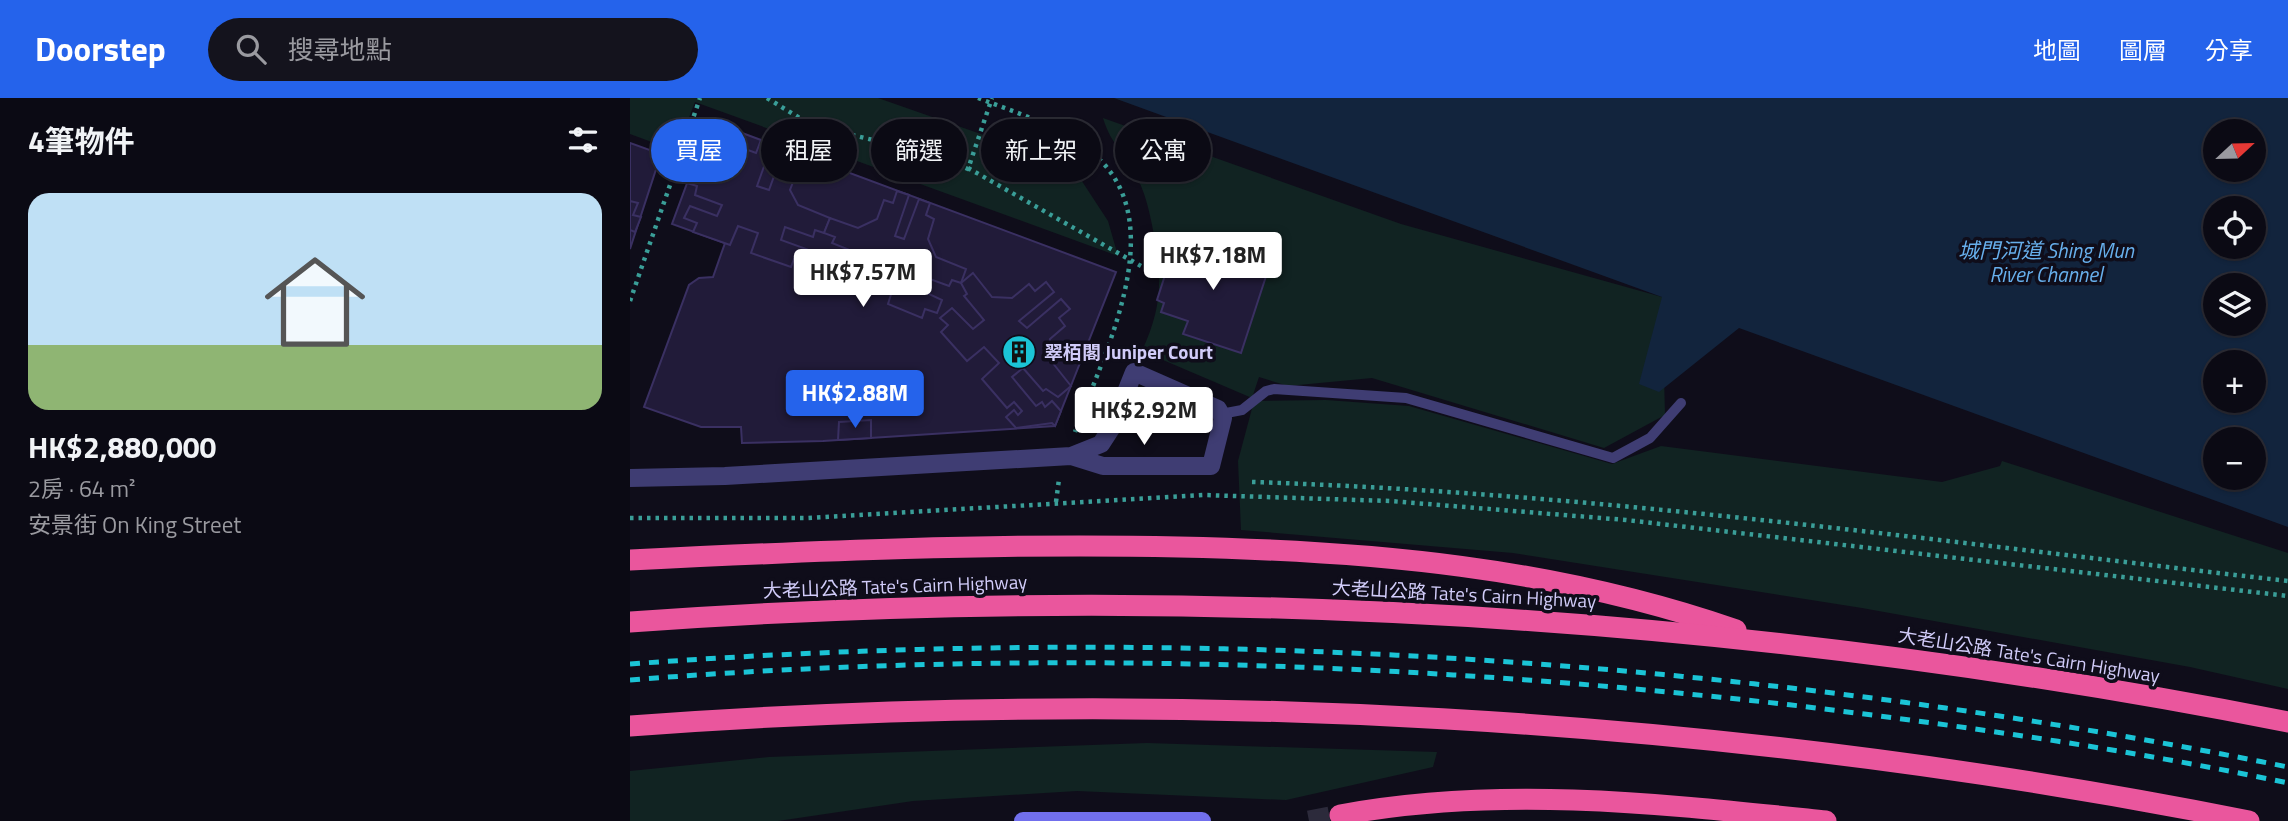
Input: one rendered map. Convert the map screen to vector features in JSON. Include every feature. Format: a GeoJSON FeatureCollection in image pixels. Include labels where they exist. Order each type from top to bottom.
{"type":"FeatureCollection","features":[{"type":"Feature","properties":{"kind":"highway"},"geometry":{"type":"LineString","coordinates":[[630,560],[917,546],[1068,544],[1254,548],[1417,559],[1592,587],[1660,603],[1771,642]]}},
{"type":"Feature","properties":{"kind":"highway","name":"大老山公路 Tate's Cairn Highway"},"geometry":{"type":"LineString","coordinates":[[630,622],[785,611],[1069,603],[1252,606],[1557,622],[1771,642],[2038,678],[2288,722]]}},
{"type":"Feature","properties":{"kind":"highway"},"geometry":{"type":"LineString","coordinates":[[630,726],[749,717],[1048,708],[1429,718],[1558,726],[1852,757],[2108,794],[2249,821]]}},
{"type":"Feature","properties":{"kind":"highway"},"geometry":{"type":"LineString","coordinates":[[1339,815],[1456,802],[1543,797],[1621,800],[1826,821]]}},
{"type":"Feature","properties":{"kind":"main road"},"geometry":{"type":"LineString","coordinates":[[1023,821],[1202,821]]}},
{"type":"Feature","properties":{"kind":"street"},"geometry":{"type":"LineString","coordinates":[[630,478],[752,475],[1071,456],[1101,444],[1112,427],[1134,372],[1218,409],[1221,414],[1222,433],[1212,466],[1103,466],[1071,456]]}},
{"type":"Feature","properties":{"kind":"lane"},"geometry":{"type":"LineString","coordinates":[[1221,414],[1242,411],[1266,391],[1274,389],[1406,398],[1613,458],[1650,438],[1681,403]]}},
{"type":"Feature","properties":{"kind":"path"},"geometry":{"type":"LineString","coordinates":[[630,301],[700,98]]}},
{"type":"Feature","properties":{"kind":"path"},"geometry":{"type":"LineString","coordinates":[[767,98],[811,125],[939,156],[968,168],[1142,266]]}},
{"type":"Feature","properties":{"kind":"path"},"geometry":{"type":"LineString","coordinates":[[978,98],[991,100],[1057,130],[1098,158],[1116,183],[1127,214],[1133,247],[1128,285],[1075,432]]}},
{"type":"Feature","properties":{"kind":"path"},"geometry":{"type":"LineString","coordinates":[[968,168],[991,100]]}},
{"type":"Feature","properties":{"kind":"path"},"geometry":{"type":"LineString","coordinates":[[1252,482],[1405,486],[1558,499],[2288,581]]}},
{"type":"Feature","properties":{"kind":"path"},"geometry":{"type":"LineString","coordinates":[[1056,502],[1059,486]]}},
{"type":"Feature","properties":{"kind":"path"},"geometry":{"type":"LineString","coordinates":[[630,517],[807,519],[1204,495],[1390,501],[1520,510],[2288,596]]}},
{"type":"Feature","properties":{"kind":"shaded area"},"geometry":{"type":"Polygon","coordinates":[[[630,98],[878,98],[938,119],[871,119],[871,166],[857,161],[857,119],[761,119],[761,126],[695,102],[688,119],[651,119],[651,142],[630,134],[630,98]]]}},
{"type":"Feature","properties":{"kind":"shaded area"},"geometry":{"type":"Polygon","coordinates":[[[1103,118],[1115,122],[1115,142],[1103,118]]]}},
{"type":"Feature","properties":{"kind":"shaded area"},"geometry":{"type":"Polygon","coordinates":[[[967,129],[981,134],[981,182],[1082,182],[1108,221],[1118,256],[915,182],[967,182],[967,129]]]}},
{"type":"Feature","properties":{"kind":"shaded area"},"geometry":{"type":"Polygon","coordinates":[[[1211,156],[1401,224],[1662,297],[1665,415],[1604,448],[1372,378],[1288,386],[1259,377],[1252,398],[1142,351],[1154,319],[1159,277],[1150,215],[1139,182],[1211,182],[1211,156]]]}},
{"type":"Feature","properties":{"kind":"shaded area"},"geometry":{"type":"Polygon","coordinates":[[[1326,400],[1409,406],[1612,464],[1661,446],[1942,482],[2000,466],[2002,461],[2288,553],[2288,689],[2190,667],[1862,608],[1513,553],[1241,530],[1238,461],[1254,401],[1326,400]]]}},
{"type":"Feature","properties":{"kind":"shaded area"},"geometry":{"type":"Polygon","coordinates":[[[1147,743],[1437,752],[1433,767],[1286,800],[1077,791],[913,801],[778,821],[630,821],[630,771],[769,757],[1147,743]]]}},
{"type":"Feature","properties":{"kind":"water","name":"城門河道 Shing Mun River Channel"},"geometry":{"type":"Polygon","coordinates":[[[1114,98],[2288,98],[2288,527],[1739,328],[1659,392],[1639,384],[1662,297],[1211,133],[1211,119],[1172,119],[1114,98]]]}},
{"type":"Feature","properties":{"kind":"building"},"geometry":{"type":"Polygon","coordinates":[[[747,135],[761,140],[761,182],[857,182],[857,176],[1116,272],[1055,426],[823,441],[742,443],[741,427],[701,427],[644,407],[689,285],[699,278],[713,277],[725,243],[672,224],[687,182],[747,182],[747,135]]]}},
{"type":"Feature","properties":{"kind":"building"},"geometry":{"type":"Polygon","coordinates":[[[761,140],[761,175],[757,186],[769,190],[772,182],[793,182],[790,190],[798,205],[830,218],[824,233],[815,230],[813,237],[785,227],[781,240],[809,250],[804,262],[794,259],[791,267],[751,253],[758,233],[738,226],[730,245],[693,232],[697,223],[684,218],[690,206],[717,216],[722,205],[695,195],[697,186],[687,182],[747,182],[747,152],[748,150],[756,153],[761,140]]]}},
{"type":"Feature","properties":{"kind":"building"},"geometry":{"type":"Polygon","coordinates":[[[630,143],[651,150],[652,182],[630,249],[630,143]]]}},
{"type":"Feature","properties":{"kind":"building"},"geometry":{"type":"Polygon","coordinates":[[[897,191],[909,195],[895,236],[904,239],[919,199],[930,203],[926,215],[934,219],[928,239],[936,257],[966,269],[961,283],[952,280],[949,286],[919,275],[916,288],[942,300],[937,313],[925,309],[922,318],[888,304],[894,285],[874,277],[867,296],[834,284],[837,275],[825,270],[829,257],[857,268],[862,255],[832,243],[835,237],[824,233],[830,218],[858,228],[877,219],[884,200],[893,203],[897,191]]]}},
{"type":"Feature","properties":{"kind":"building"},"geometry":{"type":"Polygon","coordinates":[[[630,201],[638,203],[633,215],[641,217],[635,232],[630,230],[630,201]]]}},
{"type":"Feature","properties":{"kind":"building"},"geometry":{"type":"Polygon","coordinates":[[[1178,235],[1270,264],[1241,353],[1183,334],[1188,321],[1161,312],[1164,303],[1157,300],[1178,235]]]}},
{"type":"Feature","properties":{"kind":"building","name":"翠栢閣 Juniper Court"},"geometry":{"type":"Polygon","coordinates":[[[973,273],[992,297],[1012,298],[1029,284],[1035,291],[1046,282],[1054,292],[1019,321],[1027,328],[1061,299],[1070,309],[1059,318],[1065,326],[1050,339],[1048,357],[1071,386],[1058,397],[1046,389],[1043,391],[1023,368],[1012,377],[1036,406],[1042,402],[1045,407],[1052,401],[1061,411],[1055,426],[1052,423],[1016,428],[1006,417],[1014,410],[1018,415],[1022,411],[1014,402],[1007,408],[982,379],[999,363],[984,347],[967,361],[941,332],[948,325],[940,318],[952,308],[973,329],[984,320],[964,296],[967,294],[961,283],[973,273]]]}},
{"type":"Feature","properties":{"kind":"building"},"geometry":{"type":"Polygon","coordinates":[[[871,420],[871,438],[838,440],[839,422],[871,420]]]}},
{"type":"Feature","properties":{"kind":"tunnel"},"geometry":{"type":"LineString","coordinates":[[1309,821],[1340,815]]}},
{"type":"Feature","properties":{"kind":"railway"},"geometry":{"type":"LineString","coordinates":[[630,664],[838,652],[1046,647],[1255,650],[1463,659],[1670,675],[1877,699],[2083,729],[2288,767]]}},
{"type":"Feature","properties":{"kind":"railway"},"geometry":{"type":"LineString","coordinates":[[630,680],[776,670],[1069,663],[1215,664],[1508,679],[1800,706],[1922,722],[2106,749],[2288,783]]}},
{"type":"Feature","properties":{"kind":"place","name":"翠栢閣 Juniper Court"},"geometry":{"type":"Point","coordinates":[1019,352]}}]}
